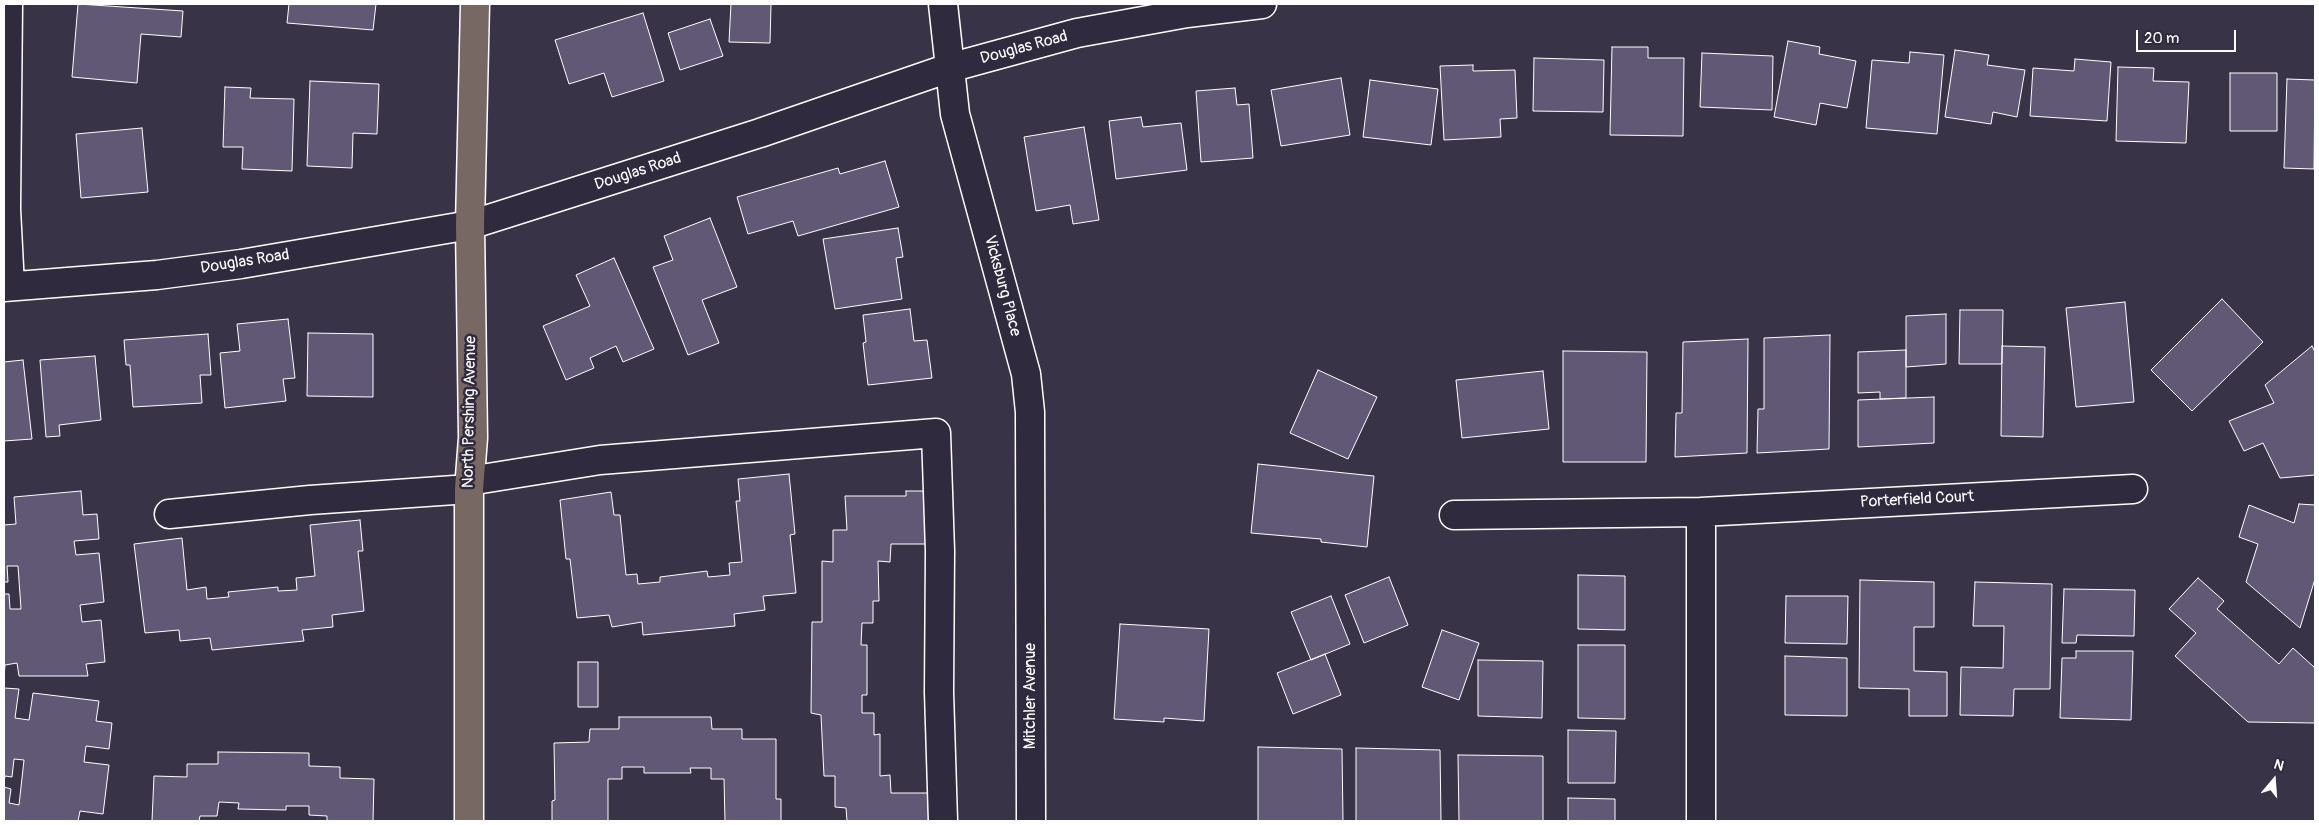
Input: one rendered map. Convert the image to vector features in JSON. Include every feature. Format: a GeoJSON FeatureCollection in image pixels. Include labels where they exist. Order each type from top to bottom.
{"type":"FeatureCollection","features":[{"type":"Feature","properties":{"kind":"main road","name":"North Pershing Avenue"},"geometry":{"type":"LineString","coordinates":[[469,821],[469,485],[472,438],[470,225],[475,4]]}},
{"type":"Feature","properties":{"kind":"street"},"geometry":{"type":"LineString","coordinates":[[7,286],[8,4]]}},
{"type":"Feature","properties":{"kind":"street","name":"Vicksburg Place"},"geometry":{"type":"LineString","coordinates":[[943,4],[948,68],[955,114],[1026,374],[1030,412],[1031,571]]}},
{"type":"Feature","properties":{"kind":"street","name":"Douglas Road"},"geometry":{"type":"LineString","coordinates":[[7,286],[158,274],[232,265],[470,225],[760,133],[948,68],[1077,34],[1187,13],[1262,4]]}},
{"type":"Feature","properties":{"kind":"street"},"geometry":{"type":"LineString","coordinates":[[169,514],[469,485],[600,460],[936,432],[940,551],[940,692],[943,821]]}},
{"type":"Feature","properties":{"kind":"street","name":"Porterfield Court"},"geometry":{"type":"LineString","coordinates":[[1454,515],[1701,512],[2133,489]]}},
{"type":"Feature","properties":{"kind":"street"},"geometry":{"type":"LineString","coordinates":[[1701,512],[1701,821]]}},
{"type":"Feature","properties":{"kind":"street","name":"Mitchler Avenue"},"geometry":{"type":"LineString","coordinates":[[1031,571],[1031,821]]}},
{"type":"Feature","properties":{"kind":"building"},"geometry":{"type":"Polygon","coordinates":[[[78,4],[183,11],[181,37],[141,34],[137,83],[72,77],[78,4]]]}},
{"type":"Feature","properties":{"kind":"building"},"geometry":{"type":"Polygon","coordinates":[[[289,4],[376,4],[373,30],[287,23],[289,4]]]}},
{"type":"Feature","properties":{"kind":"building"},"geometry":{"type":"Polygon","coordinates":[[[731,4],[771,4],[770,43],[729,42],[731,4]]]}},
{"type":"Feature","properties":{"kind":"building"},"geometry":{"type":"Polygon","coordinates":[[[643,13],[664,81],[612,97],[604,73],[569,84],[555,40],[643,13]]]}},
{"type":"Feature","properties":{"kind":"building"},"geometry":{"type":"Polygon","coordinates":[[[710,19],[723,56],[680,70],[668,33],[710,19]]]}},
{"type":"Feature","properties":{"kind":"building"},"geometry":{"type":"Polygon","coordinates":[[[1788,41],[1820,47],[1819,54],[1856,61],[1847,108],[1820,103],[1816,125],[1774,117],[1788,41]]]}},
{"type":"Feature","properties":{"kind":"building"},"geometry":{"type":"Polygon","coordinates":[[[1612,47],[1648,47],[1648,58],[1684,58],[1683,136],[1610,135],[1612,47]]]}},
{"type":"Feature","properties":{"kind":"building"},"geometry":{"type":"Polygon","coordinates":[[[1955,50],[1989,55],[1987,65],[2025,70],[2017,117],[1993,112],[1991,124],[1945,117],[1955,50]]]}},
{"type":"Feature","properties":{"kind":"building"},"geometry":{"type":"Polygon","coordinates":[[[1910,52],[1944,55],[1937,134],[1866,128],[1872,60],[1909,63],[1910,52]]]}},
{"type":"Feature","properties":{"kind":"building"},"geometry":{"type":"Polygon","coordinates":[[[1702,53],[1773,56],[1772,110],[1700,107],[1702,53]]]}},
{"type":"Feature","properties":{"kind":"building"},"geometry":{"type":"Polygon","coordinates":[[[1534,58],[1604,60],[1603,112],[1533,111],[1534,58]]]}},
{"type":"Feature","properties":{"kind":"building"},"geometry":{"type":"Polygon","coordinates":[[[2075,59],[2111,62],[2107,121],[2030,116],[2033,68],[2074,71],[2075,59]]]}},
{"type":"Feature","properties":{"kind":"building"},"geometry":{"type":"Polygon","coordinates":[[[1473,65],[1473,71],[1515,70],[1517,118],[1500,119],[1501,137],[1444,140],[1440,66],[1473,65]]]}},
{"type":"Feature","properties":{"kind":"building"},"geometry":{"type":"Polygon","coordinates":[[[2118,67],[2154,68],[2153,81],[2189,82],[2186,143],[2116,141],[2118,67]]]}},
{"type":"Feature","properties":{"kind":"building"},"geometry":{"type":"Polygon","coordinates":[[[2230,73],[2277,73],[2277,131],[2230,131],[2230,73]]]}},
{"type":"Feature","properties":{"kind":"building"},"geometry":{"type":"Polygon","coordinates":[[[1341,78],[1350,135],[1281,146],[1271,90],[1341,78]]]}},
{"type":"Feature","properties":{"kind":"building"},"geometry":{"type":"Polygon","coordinates":[[[2287,79],[2315,80],[2314,169],[2284,168],[2287,79]]]}},
{"type":"Feature","properties":{"kind":"building"},"geometry":{"type":"Polygon","coordinates":[[[1370,80],[1438,89],[1431,145],[1363,137],[1370,80]]]}},
{"type":"Feature","properties":{"kind":"building"},"geometry":{"type":"Polygon","coordinates":[[[310,81],[379,84],[377,134],[353,133],[352,168],[307,166],[310,81]]]}},
{"type":"Feature","properties":{"kind":"building"},"geometry":{"type":"Polygon","coordinates":[[[225,87],[251,88],[250,98],[294,99],[292,171],[242,169],[243,147],[223,147],[225,87]]]}},
{"type":"Feature","properties":{"kind":"building"},"geometry":{"type":"Polygon","coordinates":[[[1235,88],[1237,105],[1249,104],[1253,158],[1201,162],[1196,91],[1235,88]]]}},
{"type":"Feature","properties":{"kind":"building"},"geometry":{"type":"Polygon","coordinates":[[[1141,117],[1143,127],[1181,123],[1187,170],[1116,179],[1109,121],[1141,117]]]}},
{"type":"Feature","properties":{"kind":"building"},"geometry":{"type":"Polygon","coordinates":[[[1084,127],[1099,220],[1073,224],[1070,205],[1036,211],[1024,137],[1084,127]]]}},
{"type":"Feature","properties":{"kind":"building"},"geometry":{"type":"Polygon","coordinates":[[[142,128],[148,192],[81,198],[76,134],[142,128]]]}},
{"type":"Feature","properties":{"kind":"building"},"geometry":{"type":"Polygon","coordinates":[[[885,161],[899,207],[798,236],[793,221],[748,234],[737,197],[838,168],[840,174],[885,161]]]}},
{"type":"Feature","properties":{"kind":"building"},"geometry":{"type":"Polygon","coordinates":[[[710,218],[737,287],[702,300],[719,343],[688,355],[653,267],[673,260],[664,236],[710,218]]]}},
{"type":"Feature","properties":{"kind":"building"},"geometry":{"type":"Polygon","coordinates":[[[898,228],[903,257],[896,258],[902,299],[835,309],[823,239],[898,228]]]}},
{"type":"Feature","properties":{"kind":"building"},"geometry":{"type":"Polygon","coordinates":[[[614,258],[654,349],[623,362],[616,346],[590,358],[594,368],[566,380],[543,326],[590,306],[576,275],[614,258]]]}},
{"type":"Feature","properties":{"kind":"building"},"geometry":{"type":"Polygon","coordinates":[[[2222,299],[2263,342],[2192,411],[2151,370],[2222,299]]]}},
{"type":"Feature","properties":{"kind":"building"},"geometry":{"type":"Polygon","coordinates":[[[2125,302],[2134,402],[2076,407],[2066,308],[2125,302]]]}},
{"type":"Feature","properties":{"kind":"building"},"geometry":{"type":"Polygon","coordinates":[[[910,309],[914,341],[927,340],[932,378],[868,385],[863,343],[866,342],[863,315],[910,309]]]}},
{"type":"Feature","properties":{"kind":"building"},"geometry":{"type":"Polygon","coordinates":[[[1960,310],[2003,310],[2002,364],[1959,364],[1960,310]]]}},
{"type":"Feature","properties":{"kind":"building"},"geometry":{"type":"Polygon","coordinates":[[[1946,314],[1946,364],[1906,367],[1906,316],[1946,314]]]}},
{"type":"Feature","properties":{"kind":"building"},"geometry":{"type":"Polygon","coordinates":[[[288,319],[295,378],[283,379],[286,401],[225,408],[220,353],[240,351],[237,324],[288,319]]]}},
{"type":"Feature","properties":{"kind":"building"},"geometry":{"type":"Polygon","coordinates":[[[308,333],[373,334],[373,397],[307,396],[308,333]]]}},
{"type":"Feature","properties":{"kind":"building"},"geometry":{"type":"Polygon","coordinates":[[[208,334],[211,375],[200,375],[202,403],[133,407],[130,365],[126,365],[124,340],[208,334]]]}},
{"type":"Feature","properties":{"kind":"building"},"geometry":{"type":"Polygon","coordinates":[[[1830,335],[1829,449],[1757,453],[1758,409],[1764,409],[1764,338],[1830,335]]]}},
{"type":"Feature","properties":{"kind":"building"},"geometry":{"type":"Polygon","coordinates":[[[1748,339],[1747,453],[1675,457],[1676,413],[1682,413],[1683,342],[1748,339]]]}},
{"type":"Feature","properties":{"kind":"building"},"geometry":{"type":"Polygon","coordinates":[[[2002,346],[2045,347],[2043,437],[2001,436],[2002,346]]]}},
{"type":"Feature","properties":{"kind":"building"},"geometry":{"type":"Polygon","coordinates":[[[2312,346],[2315,352],[2315,475],[2280,478],[2263,443],[2244,451],[2229,421],[2274,403],[2265,385],[2312,346]]]}},
{"type":"Feature","properties":{"kind":"building"},"geometry":{"type":"Polygon","coordinates":[[[1906,350],[1906,398],[1880,399],[1880,392],[1858,393],[1858,352],[1906,350]]]}},
{"type":"Feature","properties":{"kind":"building"},"geometry":{"type":"Polygon","coordinates":[[[1563,351],[1647,352],[1646,462],[1563,462],[1563,351]]]}},
{"type":"Feature","properties":{"kind":"building"},"geometry":{"type":"Polygon","coordinates":[[[95,356],[101,420],[59,425],[60,436],[46,437],[40,360],[95,356]]]}},
{"type":"Feature","properties":{"kind":"building"},"geometry":{"type":"Polygon","coordinates":[[[23,360],[32,439],[4,441],[4,362],[23,360]]]}},
{"type":"Feature","properties":{"kind":"building"},"geometry":{"type":"Polygon","coordinates":[[[1318,370],[1377,397],[1348,459],[1290,433],[1318,370]]]}},
{"type":"Feature","properties":{"kind":"building"},"geometry":{"type":"Polygon","coordinates":[[[1543,371],[1549,429],[1462,438],[1456,380],[1543,371]]]}},
{"type":"Feature","properties":{"kind":"building"},"geometry":{"type":"Polygon","coordinates":[[[1934,397],[1934,443],[1858,447],[1858,400],[1934,397]]]}},
{"type":"Feature","properties":{"kind":"building"},"geometry":{"type":"Polygon","coordinates":[[[1258,464],[1374,476],[1367,547],[1321,542],[1321,539],[1251,533],[1258,464]]]}},
{"type":"Feature","properties":{"kind":"building"},"geometry":{"type":"Polygon","coordinates":[[[789,474],[795,534],[790,535],[796,593],[763,596],[765,610],[734,614],[735,626],[643,635],[642,622],[612,627],[609,615],[577,618],[570,559],[566,559],[560,500],[611,492],[614,515],[620,515],[626,575],[637,574],[638,584],[660,582],[660,577],[707,571],[708,577],[730,575],[729,563],[742,562],[736,501],[740,501],[738,479],[789,474]]]}},
{"type":"Feature","properties":{"kind":"building"},"geometry":{"type":"Polygon","coordinates":[[[81,491],[83,515],[97,514],[99,539],[74,541],[76,555],[99,553],[104,602],[80,605],[82,622],[101,620],[105,662],[86,664],[88,676],[19,676],[17,663],[5,665],[4,677],[4,594],[9,594],[10,609],[21,609],[18,566],[7,566],[8,582],[4,582],[4,525],[16,524],[14,497],[81,491]]]}},
{"type":"Feature","properties":{"kind":"building"},"geometry":{"type":"Polygon","coordinates":[[[906,491],[935,491],[935,544],[891,544],[890,562],[878,561],[879,601],[873,601],[873,623],[862,623],[861,645],[867,645],[867,695],[862,695],[862,713],[874,713],[874,735],[880,734],[880,776],[890,775],[891,793],[939,793],[939,821],[847,821],[846,808],[835,807],[835,776],[824,776],[821,715],[811,713],[812,622],[822,622],[822,561],[833,562],[833,530],[847,530],[845,496],[906,496],[906,491]]]}},
{"type":"Feature","properties":{"kind":"building"},"geometry":{"type":"Polygon","coordinates":[[[2299,504],[2315,505],[2315,579],[2300,628],[2246,582],[2258,544],[2239,537],[2249,505],[2294,523],[2299,504]]]}},
{"type":"Feature","properties":{"kind":"building"},"geometry":{"type":"Polygon","coordinates":[[[360,520],[363,551],[358,551],[364,611],[332,615],[333,627],[302,630],[304,641],[212,650],[210,638],[180,641],[179,630],[145,633],[134,544],[182,538],[187,590],[206,587],[207,599],[229,597],[228,592],[278,587],[278,591],[297,590],[296,578],[315,576],[310,525],[360,520]]]}},
{"type":"Feature","properties":{"kind":"building"},"geometry":{"type":"Polygon","coordinates":[[[1578,575],[1625,576],[1625,630],[1578,629],[1578,575]]]}},
{"type":"Feature","properties":{"kind":"building"},"geometry":{"type":"Polygon","coordinates":[[[1389,577],[1408,625],[1364,643],[1345,595],[1389,577]]]}},
{"type":"Feature","properties":{"kind":"building"},"geometry":{"type":"Polygon","coordinates":[[[2198,578],[2224,601],[2217,609],[2279,664],[2293,648],[2315,668],[2315,723],[2248,722],[2175,656],[2196,633],[2169,609],[2198,578]]]}},
{"type":"Feature","properties":{"kind":"building"},"geometry":{"type":"Polygon","coordinates":[[[1860,580],[1934,582],[1934,627],[1914,627],[1914,671],[1947,672],[1947,716],[1909,716],[1909,689],[1859,688],[1860,580]]]}},
{"type":"Feature","properties":{"kind":"building"},"geometry":{"type":"Polygon","coordinates":[[[1975,582],[2052,584],[2050,689],[2014,689],[2013,716],[1960,715],[1961,667],[2003,668],[2004,626],[1973,626],[1975,582]]]}},
{"type":"Feature","properties":{"kind":"building"},"geometry":{"type":"Polygon","coordinates":[[[2064,589],[2135,590],[2134,636],[2077,635],[2076,643],[2062,643],[2064,589]]]}},
{"type":"Feature","properties":{"kind":"building"},"geometry":{"type":"Polygon","coordinates":[[[1331,596],[1350,644],[1311,660],[1291,612],[1331,596]]]}},
{"type":"Feature","properties":{"kind":"building"},"geometry":{"type":"Polygon","coordinates":[[[1786,596],[1848,596],[1847,644],[1785,643],[1786,596]]]}},
{"type":"Feature","properties":{"kind":"building"},"geometry":{"type":"Polygon","coordinates":[[[1120,624],[1209,629],[1204,721],[1164,718],[1164,722],[1114,719],[1120,624]]]}},
{"type":"Feature","properties":{"kind":"building"},"geometry":{"type":"Polygon","coordinates":[[[1442,630],[1479,643],[1459,700],[1422,687],[1442,630]]]}},
{"type":"Feature","properties":{"kind":"building"},"geometry":{"type":"Polygon","coordinates":[[[1578,645],[1625,645],[1625,719],[1578,718],[1578,645]]]}},
{"type":"Feature","properties":{"kind":"building"},"geometry":{"type":"Polygon","coordinates":[[[2076,651],[2133,651],[2131,720],[2060,718],[2062,658],[2076,658],[2076,651]]]}},
{"type":"Feature","properties":{"kind":"building"},"geometry":{"type":"Polygon","coordinates":[[[1325,654],[1341,695],[1293,714],[1277,673],[1325,654]]]}},
{"type":"Feature","properties":{"kind":"building"},"geometry":{"type":"Polygon","coordinates":[[[1785,656],[1847,658],[1847,716],[1785,715],[1785,656]]]}},
{"type":"Feature","properties":{"kind":"building"},"geometry":{"type":"Polygon","coordinates":[[[1478,660],[1543,661],[1542,718],[1478,716],[1478,660]]]}},
{"type":"Feature","properties":{"kind":"building"},"geometry":{"type":"Polygon","coordinates":[[[578,662],[598,662],[598,707],[578,707],[578,662]]]}},
{"type":"Feature","properties":{"kind":"building"},"geometry":{"type":"Polygon","coordinates":[[[4,688],[19,689],[15,718],[29,720],[33,693],[99,701],[96,721],[112,723],[109,749],[86,746],[84,762],[109,765],[103,814],[80,811],[78,821],[4,821],[4,787],[11,789],[9,803],[19,805],[24,760],[14,759],[12,777],[5,776],[4,783],[4,688]]]}},
{"type":"Feature","properties":{"kind":"building"},"geometry":{"type":"Polygon","coordinates":[[[619,717],[711,717],[712,729],[742,729],[742,739],[776,739],[776,799],[781,799],[781,821],[725,821],[724,779],[711,779],[711,768],[690,768],[691,773],[644,773],[644,767],[622,767],[622,779],[608,779],[608,821],[552,821],[552,801],[555,800],[554,743],[589,742],[590,729],[619,729],[619,717]]]}},
{"type":"Feature","properties":{"kind":"building"},"geometry":{"type":"Polygon","coordinates":[[[1568,730],[1616,731],[1615,783],[1568,783],[1568,730]]]}},
{"type":"Feature","properties":{"kind":"building"},"geometry":{"type":"Polygon","coordinates":[[[1258,747],[1342,749],[1343,821],[1258,821],[1258,747]]]}},
{"type":"Feature","properties":{"kind":"building"},"geometry":{"type":"Polygon","coordinates":[[[1356,748],[1440,750],[1441,821],[1356,821],[1356,748]]]}},
{"type":"Feature","properties":{"kind":"building"},"geometry":{"type":"Polygon","coordinates":[[[218,752],[309,753],[309,766],[340,767],[340,778],[374,779],[373,821],[327,821],[327,816],[309,815],[309,806],[286,806],[286,810],[238,809],[239,803],[219,802],[217,816],[200,816],[199,821],[152,821],[154,776],[187,777],[187,764],[218,764],[218,752]]]}},
{"type":"Feature","properties":{"kind":"building"},"geometry":{"type":"Polygon","coordinates":[[[1458,755],[1543,756],[1543,821],[1459,821],[1458,755]]]}},
{"type":"Feature","properties":{"kind":"building"},"geometry":{"type":"Polygon","coordinates":[[[1568,798],[1615,799],[1615,821],[1568,821],[1568,798]]]}}]}
